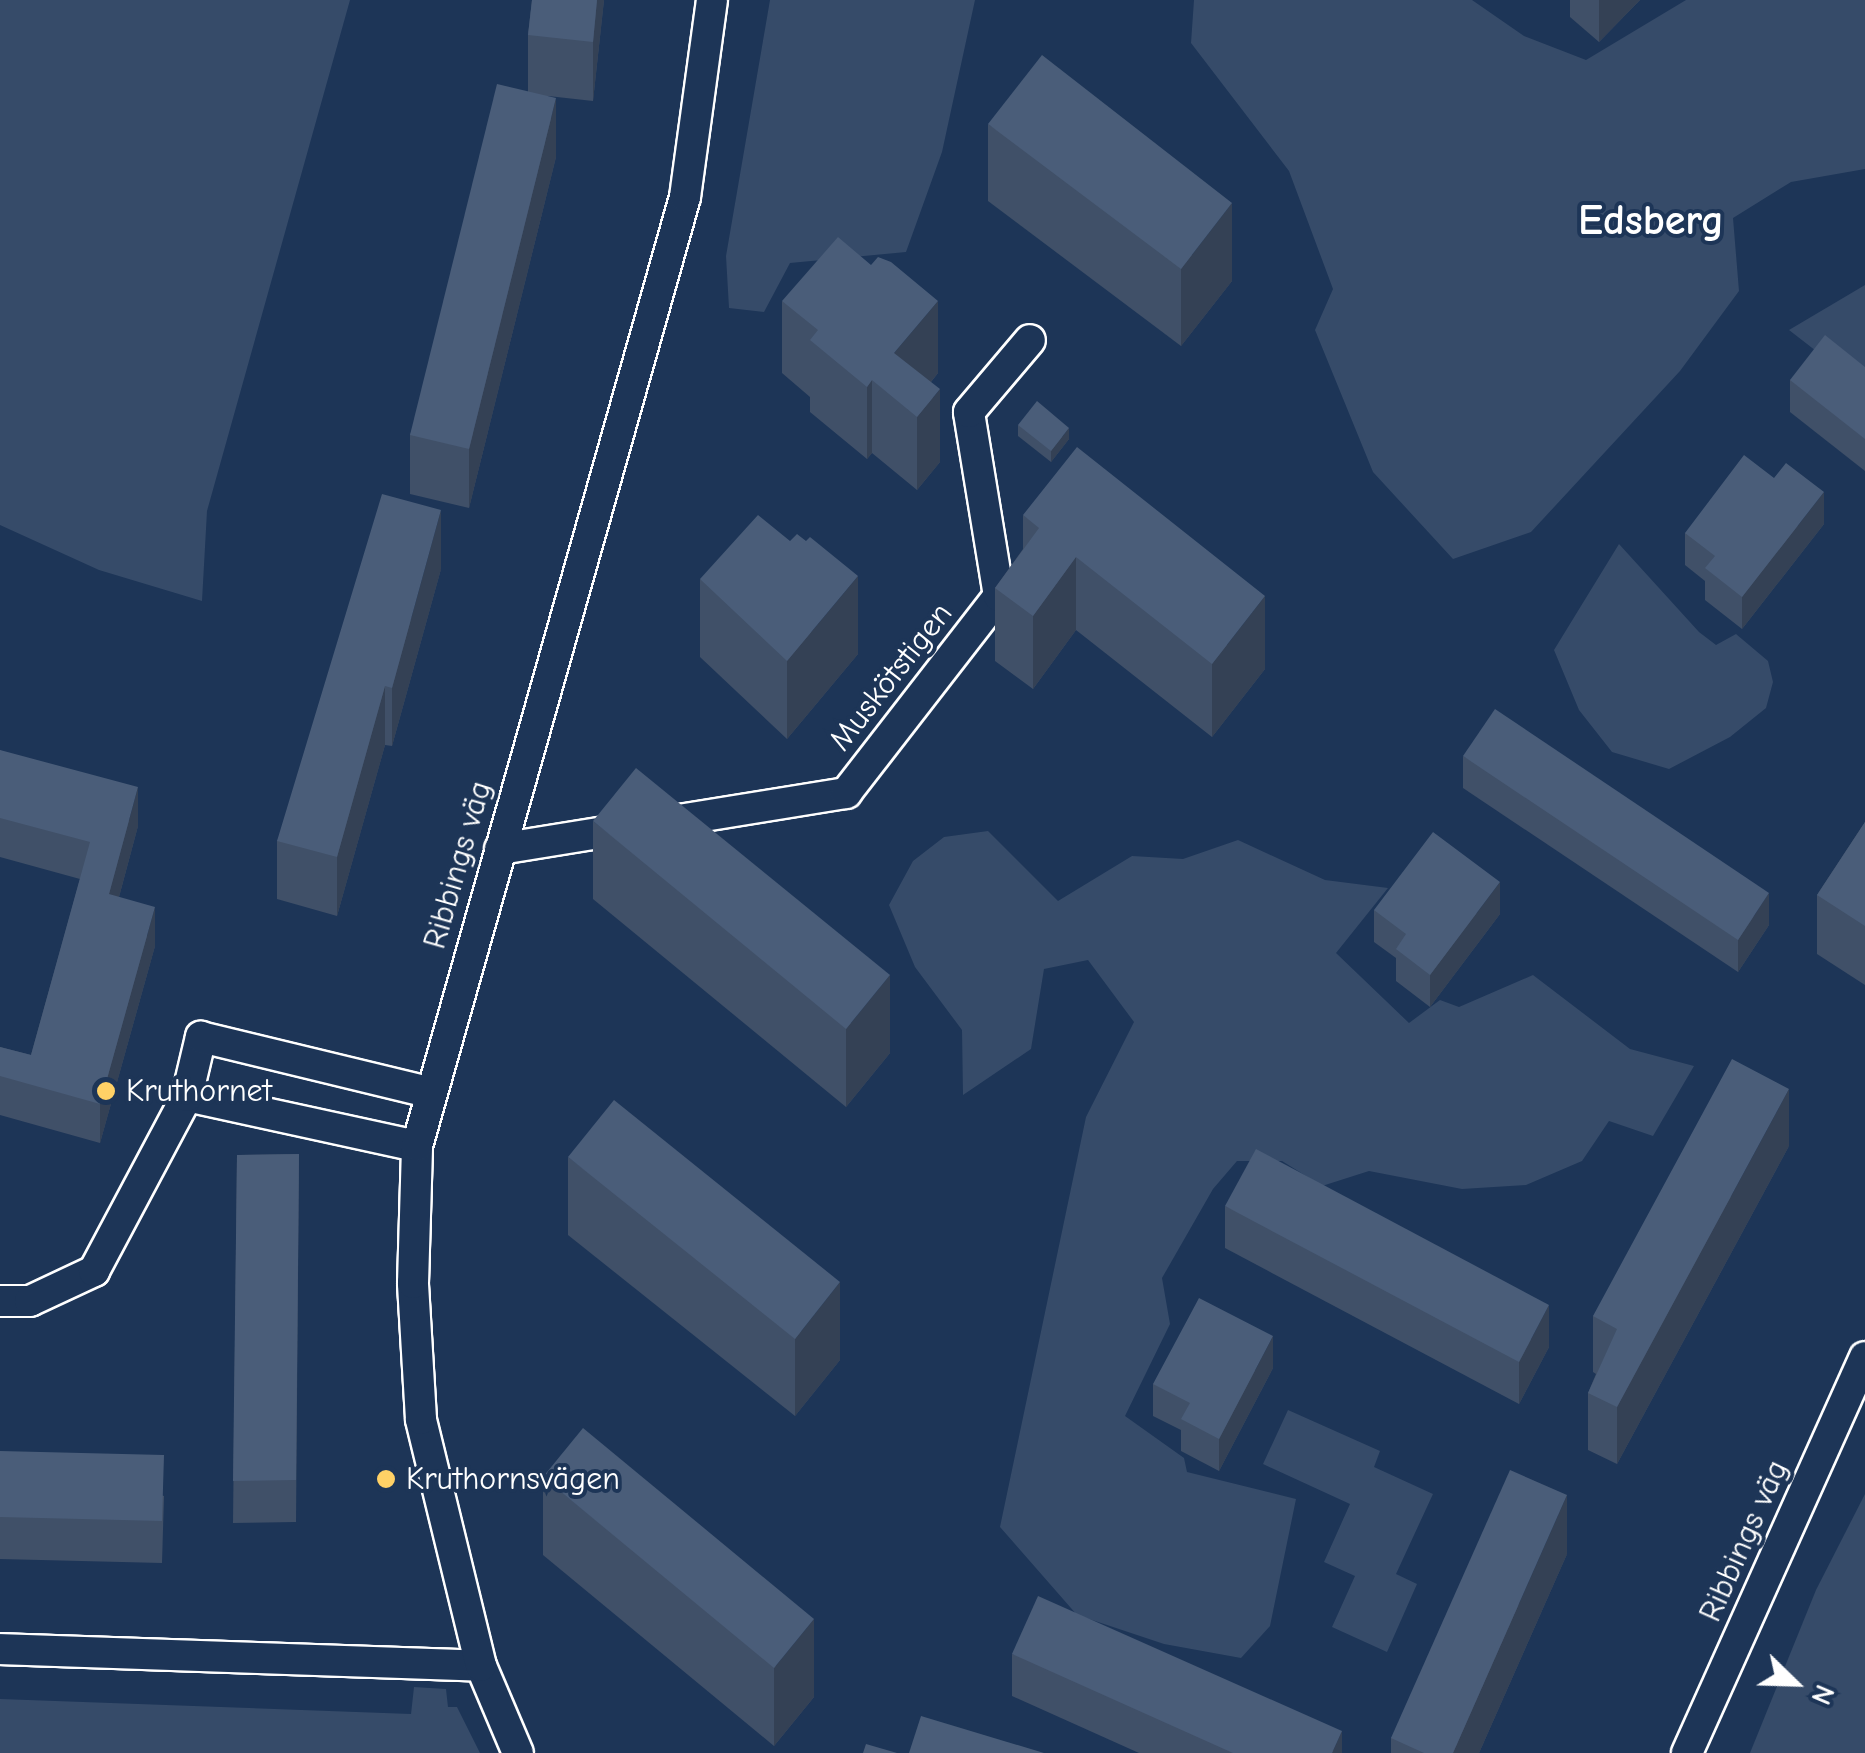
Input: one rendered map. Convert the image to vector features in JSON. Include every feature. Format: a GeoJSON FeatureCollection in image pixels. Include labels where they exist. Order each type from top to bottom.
{"type":"FeatureCollection","features":[{"type":"Feature","properties":{"kind":"street","name":"Ribbings väg"},"geometry":{"type":"LineString","coordinates":[[518,1753],[481,1666],[421,1419],[412,1284],[416,1146],[428,1092],[685,197],[712,0]]}},
{"type":"Feature","properties":{"kind":"street","name":"Muskötstigen"},"geometry":{"type":"LineString","coordinates":[[500,848],[846,793],[998,596],[969,412],[1030,340]]}},
{"type":"Feature","properties":{"kind":"street"},"geometry":{"type":"LineString","coordinates":[[0,1300],[30,1301],[94,1271],[188,1096],[202,1038],[428,1092]]}},
{"type":"Feature","properties":{"kind":"street"},"geometry":{"type":"LineString","coordinates":[[188,1096],[416,1146]]}},
{"type":"Feature","properties":{"kind":"street","name":"Ribbings väg"},"geometry":{"type":"LineString","coordinates":[[1688,1753],[1865,1358]]}},
{"type":"Feature","properties":{"kind":"street"},"geometry":{"type":"LineString","coordinates":[[0,1649],[481,1666]]}},
{"type":"Feature","properties":{"kind":"shaded area"},"geometry":{"type":"Polygon","coordinates":[[[0,0],[350,0],[207,511],[202,601],[99,570],[0,525],[0,0]]]}},
{"type":"Feature","properties":{"kind":"shaded area"},"geometry":{"type":"Polygon","coordinates":[[[770,0],[975,0],[942,152],[906,252],[790,263],[764,312],[729,308],[726,256],[770,0]]]}},
{"type":"Feature","properties":{"kind":"shaded area"},"geometry":{"type":"Polygon","coordinates":[[[1194,0],[1472,0],[1524,36],[1586,60],[1686,0],[1865,0],[1865,169],[1791,182],[1733,218],[1739,291],[1680,371],[1531,532],[1453,559],[1373,472],[1315,330],[1333,289],[1289,171],[1191,43],[1194,0]]]}},
{"type":"Feature","properties":{"kind":"shaded area"},"geometry":{"type":"Polygon","coordinates":[[[1865,285],[1865,389],[1789,330],[1865,285]]]}},
{"type":"Feature","properties":{"kind":"shaded area"},"geometry":{"type":"Polygon","coordinates":[[[1619,544],[1699,632],[1716,645],[1736,634],[1768,661],[1773,682],[1766,708],[1730,737],[1669,769],[1612,752],[1579,710],[1554,650],[1619,544]]]}},
{"type":"Feature","properties":{"kind":"shaded area"},"geometry":{"type":"Polygon","coordinates":[[[988,831],[1058,901],[1132,856],[1183,859],[1238,840],[1325,880],[1388,888],[1336,953],[1409,1023],[1440,1000],[1459,1007],[1533,975],[1630,1049],[1694,1066],[1653,1136],[1609,1121],[1582,1161],[1526,1185],[1462,1189],[1369,1171],[1322,1186],[1282,1161],[1237,1161],[1213,1189],[1162,1278],[1170,1324],[1125,1416],[1184,1458],[1187,1472],[1296,1499],[1270,1626],[1241,1658],[1164,1644],[1077,1615],[1000,1527],[1086,1117],[1134,1022],[1088,960],[1044,969],[1031,1049],[963,1095],[962,1030],[915,967],[889,905],[913,861],[944,837],[988,831]]]}},
{"type":"Feature","properties":{"kind":"shaded area"},"geometry":{"type":"Polygon","coordinates":[[[1288,1410],[1380,1451],[1374,1467],[1433,1494],[1396,1574],[1417,1584],[1387,1652],[1332,1627],[1355,1576],[1324,1562],[1350,1504],[1263,1464],[1288,1410]]]}},
{"type":"Feature","properties":{"kind":"shaded area"},"geometry":{"type":"Polygon","coordinates":[[[1865,1494],[1865,1753],[1750,1753],[1816,1590],[1865,1494]]]}},
{"type":"Feature","properties":{"kind":"shaded area"},"geometry":{"type":"Polygon","coordinates":[[[414,1687],[446,1689],[448,1707],[457,1707],[480,1753],[0,1753],[0,1699],[411,1714],[414,1687]]]}},
{"type":"Feature","properties":{"kind":"building"},"geometry":{"type":"Polygon","coordinates":[[[532,0],[597,0],[593,42],[528,35],[532,0]]]}},
{"type":"Feature","properties":{"kind":"building"},"geometry":{"type":"Polygon","coordinates":[[[1042,55],[1232,203],[1181,269],[988,124],[1042,55]]]}},
{"type":"Feature","properties":{"kind":"building"},"geometry":{"type":"Polygon","coordinates":[[[497,84],[556,98],[469,449],[410,435],[497,84]]]}},
{"type":"Feature","properties":{"kind":"building"},"geometry":{"type":"Polygon","coordinates":[[[838,237],[871,265],[878,257],[891,262],[938,301],[894,353],[940,389],[917,417],[872,380],[867,387],[810,340],[818,330],[782,301],[838,237]]]}},
{"type":"Feature","properties":{"kind":"building"},"geometry":{"type":"Polygon","coordinates":[[[1825,335],[1865,367],[1865,439],[1790,380],[1825,335]]]}},
{"type":"Feature","properties":{"kind":"building"},"geometry":{"type":"Polygon","coordinates":[[[1037,401],[1069,428],[1051,451],[1018,425],[1037,401]]]}},
{"type":"Feature","properties":{"kind":"building"},"geometry":{"type":"Polygon","coordinates":[[[1077,447],[1265,596],[1212,664],[1076,557],[1033,616],[995,588],[1039,528],[1023,515],[1077,447]]]}},
{"type":"Feature","properties":{"kind":"building"},"geometry":{"type":"Polygon","coordinates":[[[1744,455],[1774,478],[1786,463],[1824,492],[1742,597],[1705,568],[1715,556],[1685,533],[1744,455]]]}},
{"type":"Feature","properties":{"kind":"building"},"geometry":{"type":"Polygon","coordinates":[[[382,494],[441,510],[392,688],[385,686],[337,857],[277,841],[382,494]]]}},
{"type":"Feature","properties":{"kind":"building"},"geometry":{"type":"Polygon","coordinates":[[[758,515],[790,541],[797,534],[806,541],[810,537],[858,576],[787,661],[700,579],[758,515]]]}},
{"type":"Feature","properties":{"kind":"building"},"geometry":{"type":"Polygon","coordinates":[[[1495,709],[1769,893],[1738,940],[1463,756],[1495,709]]]}},
{"type":"Feature","properties":{"kind":"building"},"geometry":{"type":"Polygon","coordinates":[[[0,750],[138,787],[109,894],[155,907],[100,1104],[0,1076],[0,1047],[31,1055],[90,842],[0,818],[0,750]]]}},
{"type":"Feature","properties":{"kind":"building"},"geometry":{"type":"Polygon","coordinates":[[[636,768],[890,975],[846,1029],[593,821],[636,768]]]}},
{"type":"Feature","properties":{"kind":"building"},"geometry":{"type":"Polygon","coordinates":[[[1865,822],[1865,926],[1817,895],[1865,822]]]}},
{"type":"Feature","properties":{"kind":"building"},"geometry":{"type":"Polygon","coordinates":[[[1433,832],[1500,882],[1430,975],[1396,949],[1406,934],[1374,910],[1433,832]]]}},
{"type":"Feature","properties":{"kind":"building"},"geometry":{"type":"Polygon","coordinates":[[[1732,1059],[1789,1089],[1617,1407],[1588,1393],[1617,1329],[1593,1316],[1732,1059]]]}},
{"type":"Feature","properties":{"kind":"building"},"geometry":{"type":"Polygon","coordinates":[[[614,1100],[840,1282],[795,1339],[568,1157],[614,1100]]]}},
{"type":"Feature","properties":{"kind":"building"},"geometry":{"type":"Polygon","coordinates":[[[1256,1149],[1549,1305],[1519,1362],[1225,1206],[1256,1149]]]}},
{"type":"Feature","properties":{"kind":"building"},"geometry":{"type":"Polygon","coordinates":[[[299,1154],[296,1480],[233,1481],[237,1155],[299,1154]]]}},
{"type":"Feature","properties":{"kind":"building"},"geometry":{"type":"Polygon","coordinates":[[[1199,1298],[1273,1336],[1219,1439],[1181,1419],[1190,1403],[1153,1384],[1199,1298]]]}},
{"type":"Feature","properties":{"kind":"building"},"geometry":{"type":"Polygon","coordinates":[[[583,1428],[814,1619],[774,1668],[543,1477],[583,1428]]]}},
{"type":"Feature","properties":{"kind":"building"},"geometry":{"type":"Polygon","coordinates":[[[0,1451],[164,1455],[162,1521],[0,1517],[0,1451]]]}},
{"type":"Feature","properties":{"kind":"building"},"geometry":{"type":"Polygon","coordinates":[[[1510,1470],[1567,1495],[1453,1753],[1424,1753],[1391,1738],[1510,1470]]]}},
{"type":"Feature","properties":{"kind":"building"},"geometry":{"type":"Polygon","coordinates":[[[1038,1596],[1342,1731],[1332,1753],[1233,1753],[1012,1654],[1038,1596]]]}},
{"type":"Feature","properties":{"kind":"building"},"geometry":{"type":"Polygon","coordinates":[[[921,1716],[1044,1753],[909,1753],[921,1716]]]}},
{"type":"Feature","properties":{"kind":"building"},"geometry":{"type":"Polygon","coordinates":[[[866,1744],[897,1753],[863,1753],[866,1744]]]}},
{"type":"Feature","properties":{"kind":"place","name":"Kruthornet"},"geometry":{"type":"Point","coordinates":[106,1091]}},
{"type":"Feature","properties":{"kind":"place","name":"Kruthornsvägen"},"geometry":{"type":"Point","coordinates":[386,1479]}},
{"type":"Feature","properties":{"kind":"district","name":"Edsberg"},"geometry":{"type":"Point","coordinates":[1651,221]}}]}
